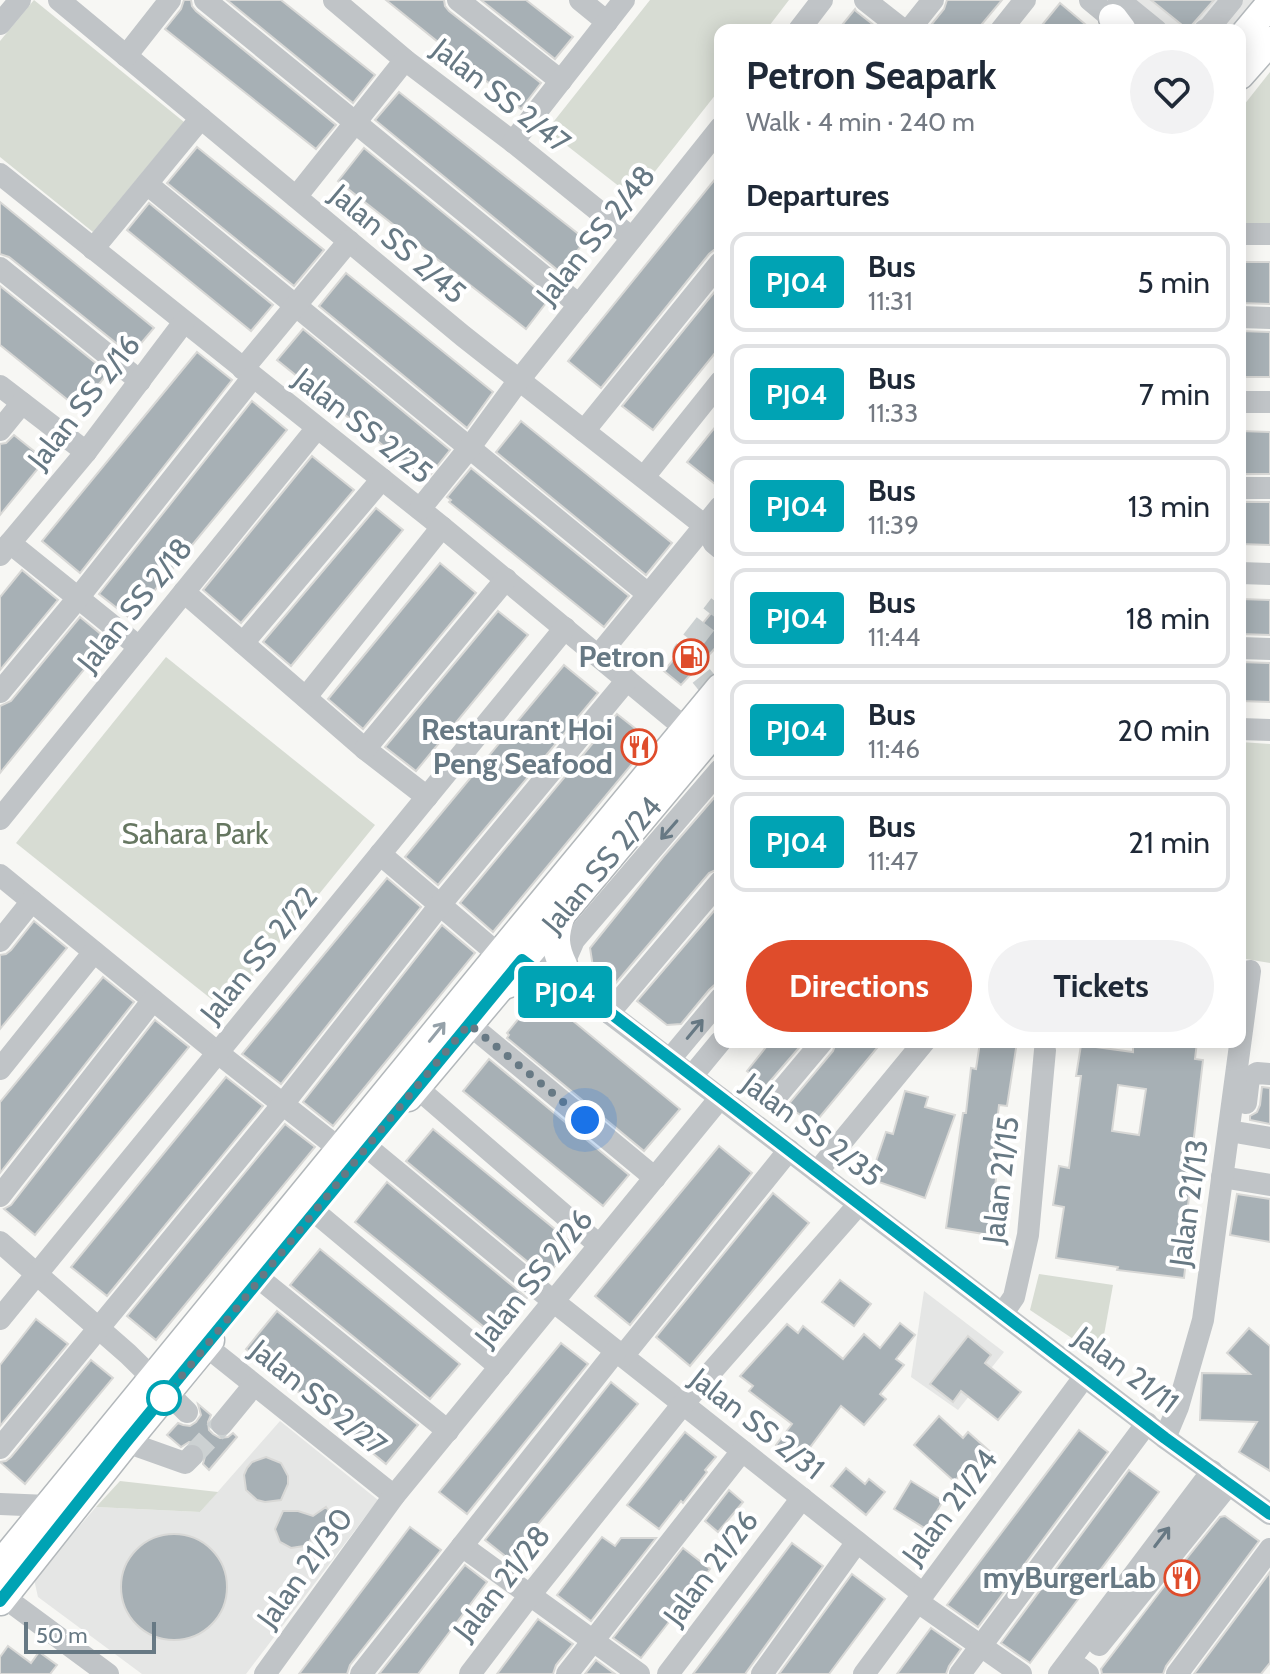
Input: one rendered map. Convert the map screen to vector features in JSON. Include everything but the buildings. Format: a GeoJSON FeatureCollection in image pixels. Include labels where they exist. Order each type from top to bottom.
{"type":"FeatureCollection","features":[{"type":"Feature","properties":{"kind":"main road"},"geometry":{"type":"LineString","coordinates":[[1246,33],[1270,4]]}},
{"type":"Feature","properties":{"kind":"main road"},"geometry":{"type":"LineString","coordinates":[[1246,68],[1270,41]]}},
{"type":"Feature","properties":{"kind":"main road","name":"Jalan SS 2/24"},"geometry":{"type":"LineString","coordinates":[[0,1565],[48,1506],[169,1395],[171,1357],[354,1148],[714,695]]}},
{"type":"Feature","properties":{"kind":"main road","name":"Jalan SS 2/24"},"geometry":{"type":"LineString","coordinates":[[1,1598],[315,1212],[354,1148],[416,1087],[498,988],[516,948],[561,914],[714,732]]}},
{"type":"Feature","properties":{"kind":"main road"},"geometry":{"type":"LineString","coordinates":[[498,988],[556,973],[555,936],[561,914]]}},
{"type":"Feature","properties":{"kind":"street"},"geometry":{"type":"LineString","coordinates":[[0,24],[20,0]]}},
{"type":"Feature","properties":{"kind":"street","name":"Jalan SS 2/45"},"geometry":{"type":"LineString","coordinates":[[59,0],[519,380],[713,527]]}},
{"type":"Feature","properties":{"kind":"street"},"geometry":{"type":"LineString","coordinates":[[126,56],[170,0]]}},
{"type":"Feature","properties":{"kind":"street"},"geometry":{"type":"LineString","coordinates":[[205,0],[579,305]]}},
{"type":"Feature","properties":{"kind":"street","name":"Jalan SS 2/47"},"geometry":{"type":"LineString","coordinates":[[334,0],[405,60],[632,238]]}},
{"type":"Feature","properties":{"kind":"street"},"geometry":{"type":"LineString","coordinates":[[458,0],[561,81]]}},
{"type":"Feature","properties":{"kind":"street"},"geometry":{"type":"LineString","coordinates":[[580,0],[607,22]]}},
{"type":"Feature","properties":{"kind":"street"},"geometry":{"type":"LineString","coordinates":[[513,142],[624,0]]}},
{"type":"Feature","properties":{"kind":"street"},"geometry":{"type":"LineString","coordinates":[[804,24],[822,0]]}},
{"type":"Feature","properties":{"kind":"street"},"geometry":{"type":"LineString","coordinates":[[865,0],[895,24]]}},
{"type":"Feature","properties":{"kind":"street"},"geometry":{"type":"LineString","coordinates":[[914,24],[933,0]]}},
{"type":"Feature","properties":{"kind":"street"},"geometry":{"type":"LineString","coordinates":[[1006,24],[1025,0]]}},
{"type":"Feature","properties":{"kind":"street"},"geometry":{"type":"LineString","coordinates":[[1090,0],[1141,24]]}},
{"type":"Feature","properties":{"kind":"street"},"geometry":{"type":"LineString","coordinates":[[1212,24],[1232,0]]}},
{"type":"Feature","properties":{"kind":"street"},"geometry":{"type":"LineString","coordinates":[[296,197],[405,60]]}},
{"type":"Feature","properties":{"kind":"street"},"geometry":{"type":"LineString","coordinates":[[93,249],[201,118]]}},
{"type":"Feature","properties":{"kind":"street","name":"Jalan SS 2/48"},"geometry":{"type":"LineString","coordinates":[[420,509],[632,238],[714,145]]}},
{"type":"Feature","properties":{"kind":"street","name":"Jalan SS 2/25"},"geometry":{"type":"LineString","coordinates":[[0,174],[420,509],[686,729]]}},
{"type":"Feature","properties":{"kind":"street"},"geometry":{"type":"LineString","coordinates":[[147,184],[648,594]]}},
{"type":"Feature","properties":{"kind":"street"},"geometry":{"type":"LineString","coordinates":[[1246,234],[1270,234]]}},
{"type":"Feature","properties":{"kind":"street"},"geometry":{"type":"LineString","coordinates":[[0,692],[78,598],[296,305],[349,241]]}},
{"type":"Feature","properties":{"kind":"street"},"geometry":{"type":"LineString","coordinates":[[0,268],[140,381]]}},
{"type":"Feature","properties":{"kind":"street"},"geometry":{"type":"LineString","coordinates":[[584,431],[714,270]]}},
{"type":"Feature","properties":{"kind":"street"},"geometry":{"type":"LineString","coordinates":[[1246,317],[1270,318]]}},
{"type":"Feature","properties":{"kind":"street","name":"Jalan SS 2/16"},"geometry":{"type":"LineString","coordinates":[[5,549],[86,452],[184,322]]}},
{"type":"Feature","properties":{"kind":"street"},"geometry":{"type":"LineString","coordinates":[[0,386],[86,452]]}},
{"type":"Feature","properties":{"kind":"street"},"geometry":{"type":"LineString","coordinates":[[644,477],[714,390]]}},
{"type":"Feature","properties":{"kind":"street"},"geometry":{"type":"LineString","coordinates":[[1246,402],[1270,402]]}},
{"type":"Feature","properties":{"kind":"street"},"geometry":{"type":"LineString","coordinates":[[0,430],[22,403]]}},
{"type":"Feature","properties":{"kind":"street","name":"Jalan SS 2/18"},"geometry":{"type":"LineString","coordinates":[[0,819],[317,428]]}},
{"type":"Feature","properties":{"kind":"street"},"geometry":{"type":"LineString","coordinates":[[243,643],[382,479]]}},
{"type":"Feature","properties":{"kind":"street"},"geometry":{"type":"LineString","coordinates":[[1246,488],[1270,488]]}},
{"type":"Feature","properties":{"kind":"street"},"geometry":{"type":"LineString","coordinates":[[306,697],[442,527]]}},
{"type":"Feature","properties":{"kind":"street"},"geometry":{"type":"LineString","coordinates":[[598,656],[648,594],[713,527]]}},
{"type":"Feature","properties":{"kind":"street"},"geometry":{"type":"LineString","coordinates":[[5,549],[78,598],[139,647]]}},
{"type":"Feature","properties":{"kind":"street"},"geometry":{"type":"LineString","coordinates":[[1246,573],[1270,574]]}},
{"type":"Feature","properties":{"kind":"street"},"geometry":{"type":"LineString","coordinates":[[365,749],[506,579]]}},
{"type":"Feature","properties":{"kind":"street"},"geometry":{"type":"LineString","coordinates":[[184,592],[365,749],[427,797]]}},
{"type":"Feature","properties":{"kind":"street","name":"Jalan SS 2/22"},"geometry":{"type":"LineString","coordinates":[[0,1319],[565,628]]}},
{"type":"Feature","properties":{"kind":"street"},"geometry":{"type":"LineString","coordinates":[[1246,648],[1270,649]]}},
{"type":"Feature","properties":{"kind":"street"},"geometry":{"type":"LineString","coordinates":[[0,1448],[283,1104],[440,905],[627,680]]}},
{"type":"Feature","properties":{"kind":"street"},"geometry":{"type":"LineString","coordinates":[[1246,729],[1270,730]]}},
{"type":"Feature","properties":{"kind":"street"},"geometry":{"type":"LineString","coordinates":[[556,973],[574,940],[714,779]]}},
{"type":"Feature","properties":{"kind":"street","name":"Jalan SS 2/35"},"geometry":{"type":"LineString","coordinates":[[380,854],[440,905],[600,996],[606,1011],[947,1271]]}},
{"type":"Feature","properties":{"kind":"street","name":"Jalan SS 2/31"},"geometry":{"type":"LineString","coordinates":[[0,875],[283,1104],[354,1148],[553,1301],[857,1542],[920,1598],[1021,1674]]}},
{"type":"Feature","properties":{"kind":"street"},"geometry":{"type":"LineString","coordinates":[[606,1011],[714,889]]}},
{"type":"Feature","properties":{"kind":"street"},"geometry":{"type":"LineString","coordinates":[[0,941],[32,901]]}},
{"type":"Feature","properties":{"kind":"street"},"geometry":{"type":"LineString","coordinates":[[0,1069],[94,952]]}},
{"type":"Feature","properties":{"kind":"street","name":"Jalan 21/13"},"geometry":{"type":"LineString","coordinates":[[1246,1030],[1253,972]]}},
{"type":"Feature","properties":{"kind":"street"},"geometry":{"type":"LineString","coordinates":[[0,1196],[153,1000]]}},
{"type":"Feature","properties":{"kind":"street"},"geometry":{"type":"LineString","coordinates":[[670,1059],[714,1006]]}},
{"type":"Feature","properties":{"kind":"street"},"geometry":{"type":"LineString","coordinates":[[469,1024],[655,1178]]}},
{"type":"Feature","properties":{"kind":"street"},"geometry":{"type":"LineString","coordinates":[[692,1076],[715,1048]]}},
{"type":"Feature","properties":{"kind":"street"},"geometry":{"type":"LineString","coordinates":[[775,1098],[817,1048]]}},
{"type":"Feature","properties":{"kind":"street"},"geometry":{"type":"LineString","coordinates":[[817,1172],[919,1048]]}},
{"type":"Feature","properties":{"kind":"street","name":"Jalan 21/13"},"geometry":{"type":"LineString","coordinates":[[1165,1438],[1178,1407],[1203,1320],[1228,1178],[1244,1048]]}},
{"type":"Feature","properties":{"kind":"street","name":"Jalan 21/15"},"geometry":{"type":"LineString","coordinates":[[1003,1313],[1014,1297],[1028,1235],[1045,1050]]}},
{"type":"Feature","properties":{"kind":"street"},"geometry":{"type":"LineString","coordinates":[[1270,1074],[1257,1073],[1249,1078],[1241,1133],[1228,1178],[1270,1185]]}},
{"type":"Feature","properties":{"kind":"street"},"geometry":{"type":"LineString","coordinates":[[416,1087],[599,1245]]}},
{"type":"Feature","properties":{"kind":"street","name":"Jalan SS 2/26"},"geometry":{"type":"LineString","coordinates":[[394,1496],[720,1098]]}},
{"type":"Feature","properties":{"kind":"street"},"geometry":{"type":"LineString","coordinates":[[1241,1133],[1270,1138]]}},
{"type":"Feature","properties":{"kind":"street"},"geometry":{"type":"LineString","coordinates":[[361,1674],[462,1546],[789,1150]]}},
{"type":"Feature","properties":{"kind":"street","name":"Jalan 21/28"},"geometry":{"type":"LineString","coordinates":[[470,1674],[683,1404],[859,1204]]}},
{"type":"Feature","properties":{"kind":"street"},"geometry":{"type":"LineString","coordinates":[[315,1212],[500,1367]]}},
{"type":"Feature","properties":{"kind":"street"},"geometry":{"type":"LineString","coordinates":[[0,1242],[128,1354],[169,1395]]}},
{"type":"Feature","properties":{"kind":"street","name":"Jalan 21/11"},"geometry":{"type":"LineString","coordinates":[[947,1271],[1270,1514]]}},
{"type":"Feature","properties":{"kind":"street"},"geometry":{"type":"LineString","coordinates":[[260,1279],[448,1431]]}},
{"type":"Feature","properties":{"kind":"street","name":"Jalan SS 2/27"},"geometry":{"type":"LineString","coordinates":[[206,1346],[394,1496]]}},
{"type":"Feature","properties":{"kind":"street"},"geometry":{"type":"LineString","coordinates":[[128,1354],[171,1357]]}},
{"type":"Feature","properties":{"kind":"street","name":"Jalan 21/24"},"geometry":{"type":"LineString","coordinates":[[864,1674],[1085,1376]]}},
{"type":"Feature","properties":{"kind":"street"},"geometry":{"type":"LineString","coordinates":[[222,1424],[254,1385]]}},
{"type":"Feature","properties":{"kind":"street"},"geometry":{"type":"LineString","coordinates":[[960,1674],[1147,1423]]}},
{"type":"Feature","properties":{"kind":"street"},"geometry":{"type":"LineString","coordinates":[[126,1442],[185,1463],[192,1456]]}},
{"type":"Feature","properties":{"kind":"street"},"geometry":{"type":"LineString","coordinates":[[567,1674],[742,1451]]}},
{"type":"Feature","properties":{"kind":"street"},"geometry":{"type":"LineString","coordinates":[[1074,1672],[1220,1478]]}},
{"type":"Feature","properties":{"kind":"street","name":"Jalan 21/30"},"geometry":{"type":"LineString","coordinates":[[265,1674],[394,1496]]}},
{"type":"Feature","properties":{"kind":"street","name":"Jalan 21/26"},"geometry":{"type":"LineString","coordinates":[[668,1674],[802,1498]]}},
{"type":"Feature","properties":{"kind":"street"},"geometry":{"type":"LineString","coordinates":[[0,1504],[48,1506]]}},
{"type":"Feature","properties":{"kind":"street"},"geometry":{"type":"LineString","coordinates":[[762,1674],[857,1542]]}},
{"type":"Feature","properties":{"kind":"street"},"geometry":{"type":"LineString","coordinates":[[462,1546],[639,1674]]}},
{"type":"Feature","properties":{"kind":"street"},"geometry":{"type":"LineString","coordinates":[[1177,1674],[1270,1549]]}},
{"type":"Feature","properties":{"kind":"street"},"geometry":{"type":"LineString","coordinates":[[1,1598],[108,1674]]}},
{"type":"Feature","properties":{"kind":"shaded area"},"geometry":{"type":"Polygon","coordinates":[[[1134,0],[1259,0],[1239,24],[1163,24],[1134,0]]]}},
{"type":"Feature","properties":{"kind":"shaded area"},"geometry":{"type":"Polygon","coordinates":[[[924,1291],[1004,1352],[958,1410],[911,1377],[924,1291]]]}},
{"type":"Feature","properties":{"kind":"shaded area"},"geometry":{"type":"Polygon","coordinates":[[[280,1421],[378,1500],[246,1674],[142,1674],[38,1597],[34,1579],[96,1507],[200,1512],[280,1421]]]}},
{"type":"Feature","properties":{"kind":"green space"},"geometry":{"type":"Polygon","coordinates":[[[34,0],[184,122],[93,232],[0,157],[0,41],[34,0]]]}},
{"type":"Feature","properties":{"kind":"green space"},"geometry":{"type":"Polygon","coordinates":[[[650,0],[789,0],[771,24],[714,24],[714,97],[634,198],[547,130],[650,0]]]}},
{"type":"Feature","properties":{"kind":"green space"},"geometry":{"type":"Polygon","coordinates":[[[1270,72],[1270,228],[1246,228],[1246,102],[1270,72]]]}},
{"type":"Feature","properties":{"kind":"green space","name":"Sahara Park"},"geometry":{"type":"Polygon","coordinates":[[[166,657],[375,825],[225,1010],[16,843],[166,657]]]}},
{"type":"Feature","properties":{"kind":"green space"},"geometry":{"type":"Polygon","coordinates":[[[1246,742],[1270,744],[1270,963],[1246,959],[1246,742]]]}},
{"type":"Feature","properties":{"kind":"green space"},"geometry":{"type":"Polygon","coordinates":[[[1039,1274],[1113,1285],[1100,1357],[1030,1310],[1039,1274]]]}},
{"type":"Feature","properties":{"kind":"green space"},"geometry":{"type":"Polygon","coordinates":[[[120,1481],[218,1492],[200,1512],[96,1507],[120,1481]]]}},
{"type":"Feature","properties":{"kind":"tunnel"},"geometry":{"type":"LineString","coordinates":[[714,613],[683,653],[714,692]]}},
{"type":"Feature","properties":{"kind":"tunnel"},"geometry":{"type":"LineString","coordinates":[[192,1456],[222,1424]]}},
{"type":"Feature","properties":{"kind":"bus line","name":"PJ04"},"geometry":{"type":"LineString","coordinates":[[0,1601],[126,1442],[522,960],[587,1009],[604,1008],[1165,1438],[1270,1514]]}},
{"type":"Feature","properties":{"kind":"place","name":"Petron"},"geometry":{"type":"Point","coordinates":[691,657]}},
{"type":"Feature","properties":{"kind":"place","name":"Restaurant Hoi Peng Seafood"},"geometry":{"type":"Point","coordinates":[639,747]}},
{"type":"Feature","properties":{"kind":"place","name":"myBurgerLab"},"geometry":{"type":"Point","coordinates":[1182,1578]}},
{"type":"Feature","properties":{"kind":"route"},"geometry":{"type":"LineString","coordinates":[[164,1398],[469,1024],[585,1120]]}}]}
